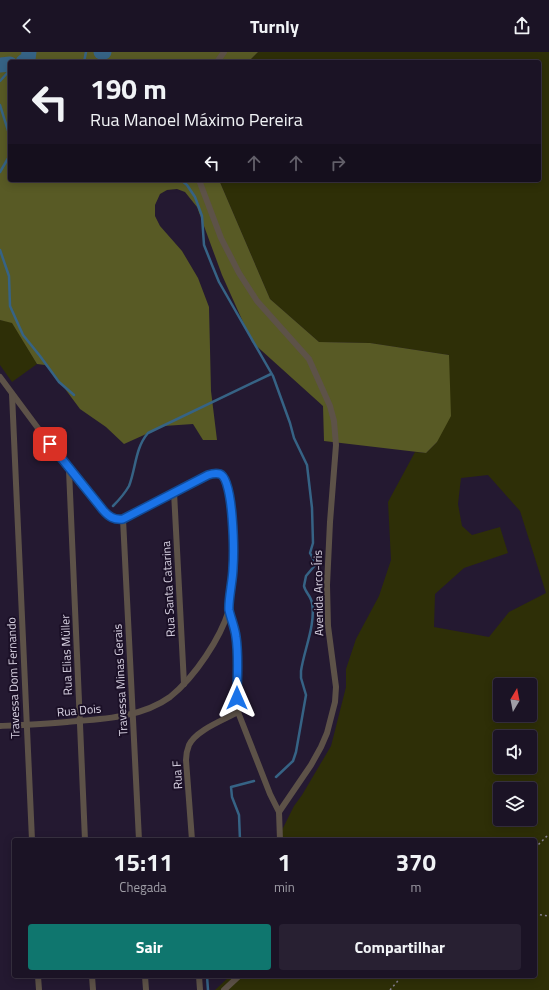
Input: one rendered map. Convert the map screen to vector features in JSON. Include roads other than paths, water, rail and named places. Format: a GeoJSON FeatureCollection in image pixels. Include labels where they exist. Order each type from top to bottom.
{"type":"FeatureCollection","features":[{"type":"Feature","properties":{"kind":"street","name":"Avenida Arco-Íris"},"geometry":{"type":"LineString","coordinates":[[200,182],[221,238],[239,273],[256,301],[309,359],[330,406],[334,421],[336,445],[327,585],[328,626],[336,695],[327,733],[322,746],[279,812]]}},
{"type":"Feature","properties":{"kind":"street"},"geometry":{"type":"LineString","coordinates":[[0,377],[70,470],[107,515],[117,519],[123,519],[208,475],[220,474],[226,481],[232,507],[234,566],[229,610],[234,624],[237,650],[238,712],[270,794],[279,812],[280,838]]}},
{"type":"Feature","properties":{"kind":"street","name":"Travessa Dom Fernando"},"geometry":{"type":"LineString","coordinates":[[12,394],[32,838]]}},
{"type":"Feature","properties":{"kind":"street","name":"Rua Elias Müller"},"geometry":{"type":"LineString","coordinates":[[70,470],[85,838]]}},
{"type":"Feature","properties":{"kind":"street","name":"Rua Santa Catarina"},"geometry":{"type":"LineString","coordinates":[[174,492],[184,684]]}},
{"type":"Feature","properties":{"kind":"street","name":"Travessa Minas Gerais"},"geometry":{"type":"LineString","coordinates":[[123,519],[139,838]]}},
{"type":"Feature","properties":{"kind":"street","name":"Rua Dois"},"geometry":{"type":"LineString","coordinates":[[0,726],[104,719],[133,714],[146,709],[169,697],[184,684],[199,667],[222,630],[229,610]]}},
{"type":"Feature","properties":{"kind":"street","name":"Rua F"},"geometry":{"type":"LineString","coordinates":[[192,838],[186,760],[187,749],[193,738],[204,730],[238,712]]}},
{"type":"Feature","properties":{"kind":"street"},"geometry":{"type":"LineString","coordinates":[[38,978],[39,990]]}},
{"type":"Feature","properties":{"kind":"street"},"geometry":{"type":"LineString","coordinates":[[92,978],[93,990]]}},
{"type":"Feature","properties":{"kind":"street"},"geometry":{"type":"LineString","coordinates":[[145,978],[146,990]]}},
{"type":"Feature","properties":{"kind":"street"},"geometry":{"type":"LineString","coordinates":[[199,978],[200,990]]}},
{"type":"Feature","properties":{"kind":"street"},"geometry":{"type":"LineString","coordinates":[[224,990],[237,978]]}},
{"type":"Feature","properties":{"kind":"waterway"},"geometry":{"type":"LineString","coordinates":[[26,60],[28,59],[29,52]]}},
{"type":"Feature","properties":{"kind":"waterway"},"geometry":{"type":"LineString","coordinates":[[84,60],[86,52]]}},
{"type":"Feature","properties":{"kind":"waterway"},"geometry":{"type":"LineString","coordinates":[[0,65],[8,64]]}},
{"type":"Feature","properties":{"kind":"waterway"},"geometry":{"type":"LineString","coordinates":[[0,81],[8,72]]}},
{"type":"Feature","properties":{"kind":"waterway"},"geometry":{"type":"LineString","coordinates":[[0,105],[8,131]]}},
{"type":"Feature","properties":{"kind":"waterway"},"geometry":{"type":"LineString","coordinates":[[0,172],[8,158]]}},
{"type":"Feature","properties":{"kind":"waterway"},"geometry":{"type":"LineString","coordinates":[[183,182],[195,197],[202,216],[204,245],[219,282],[273,376],[294,438],[307,465],[312,508],[313,543],[310,553],[316,564],[306,576],[304,586],[311,601],[313,611],[311,628],[301,671],[301,678],[306,695],[296,752],[293,761],[276,777]]}},
{"type":"Feature","properties":{"kind":"waterway"},"geometry":{"type":"LineString","coordinates":[[0,250],[9,276],[10,306],[23,335],[59,382],[74,395]]}},
{"type":"Feature","properties":{"kind":"waterway"},"geometry":{"type":"LineString","coordinates":[[113,506],[129,486],[138,452],[148,433],[271,374]]}},
{"type":"Feature","properties":{"kind":"waterway"},"geometry":{"type":"LineString","coordinates":[[240,838],[239,815],[232,797],[231,787],[254,781]]}},
{"type":"Feature","properties":{"kind":"waterway"},"geometry":{"type":"LineString","coordinates":[[207,978],[208,990]]}}]}
